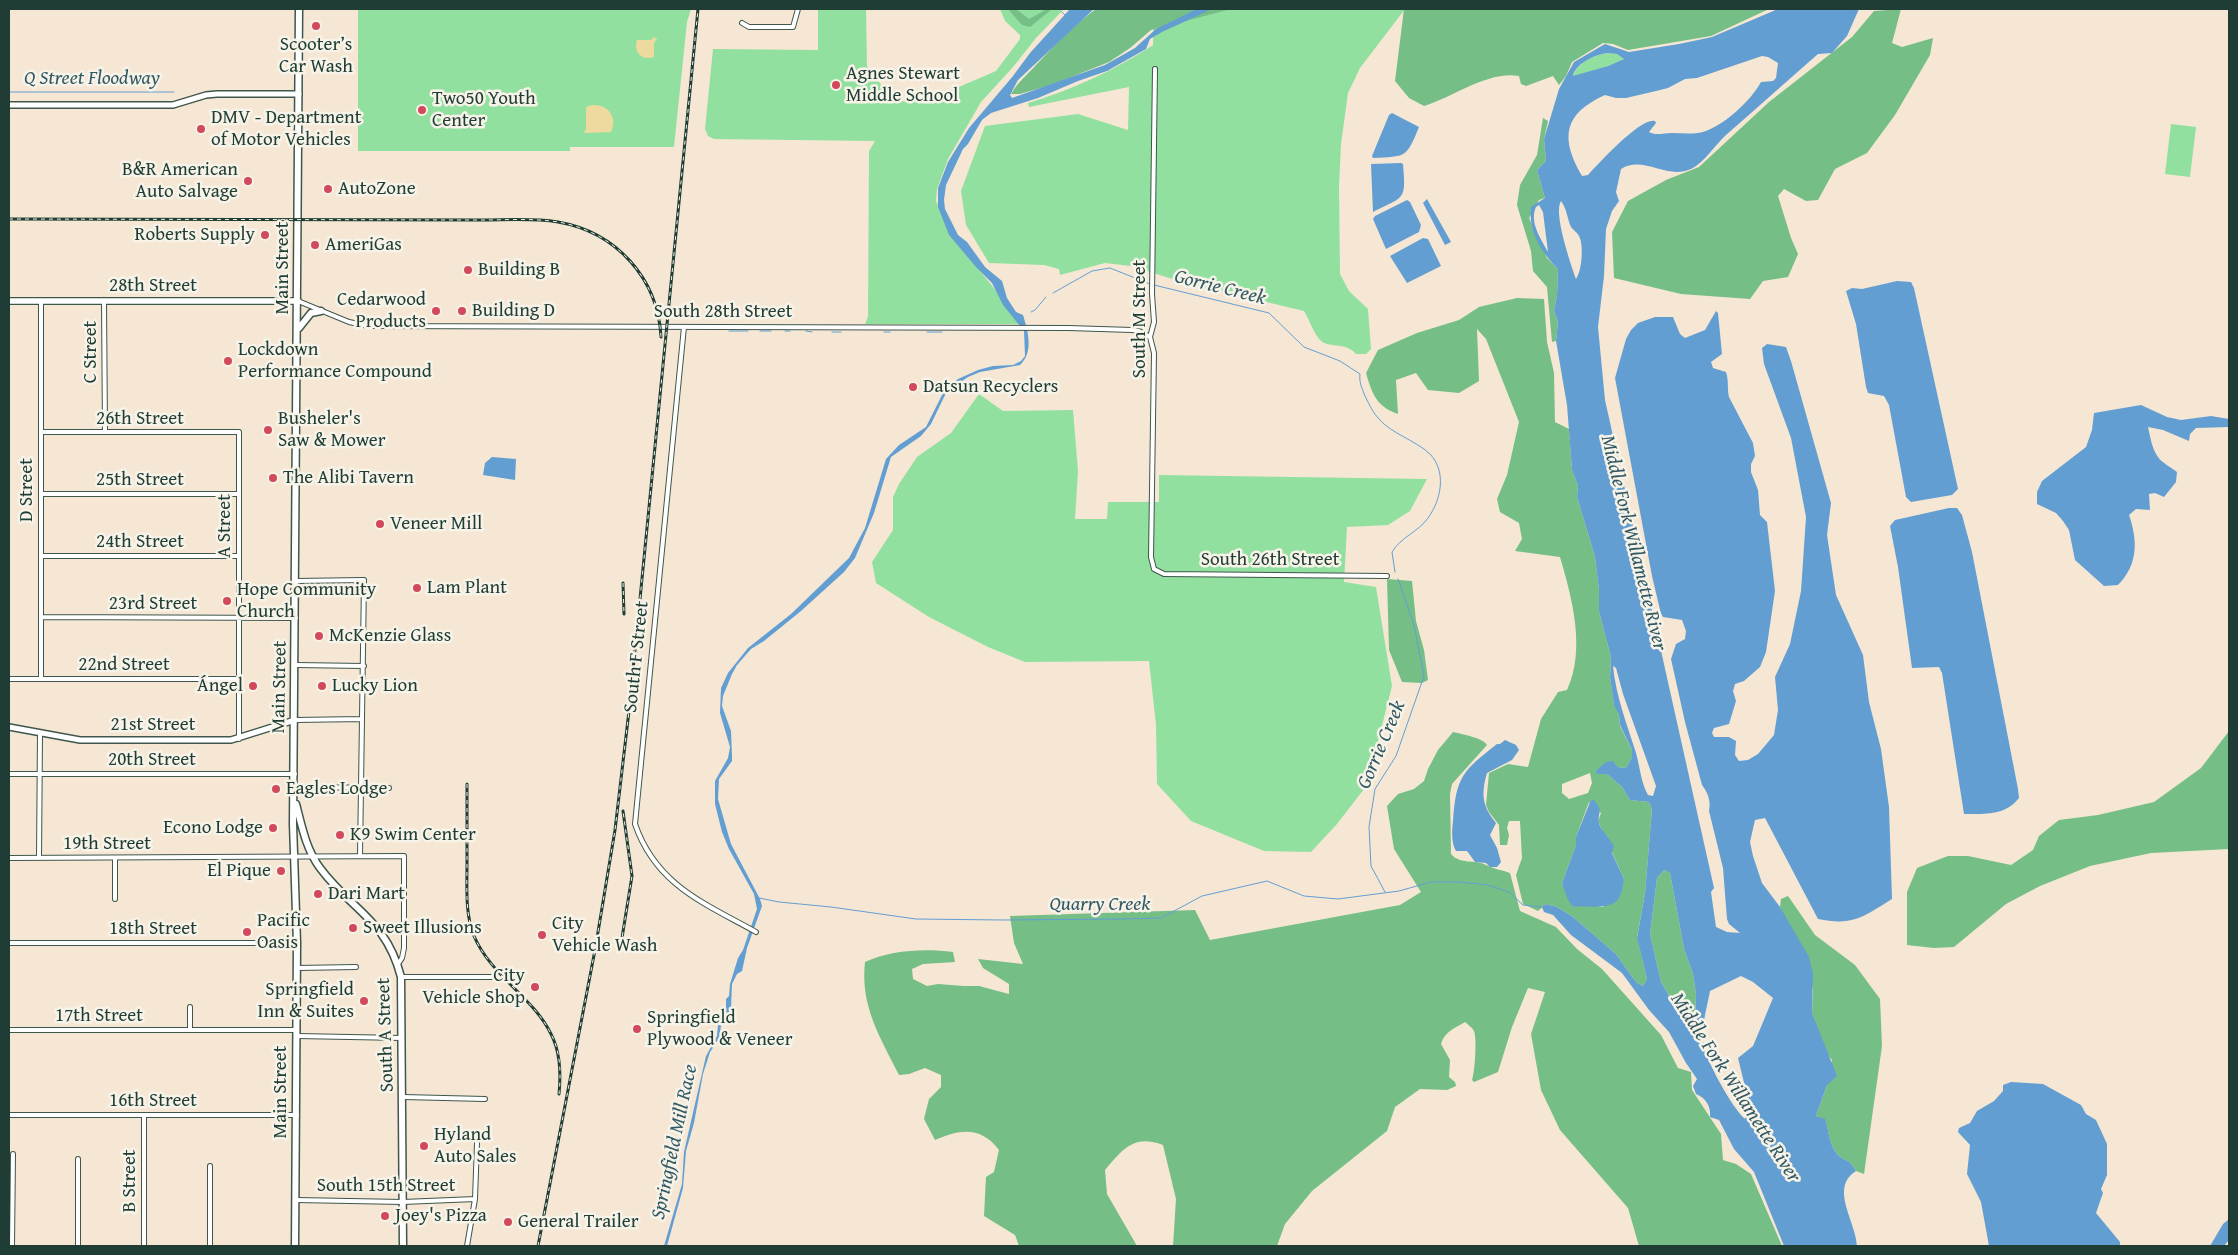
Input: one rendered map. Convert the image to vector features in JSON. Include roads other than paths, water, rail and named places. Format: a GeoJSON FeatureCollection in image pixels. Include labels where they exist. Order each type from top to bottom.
{"type":"FeatureCollection","features":[{"type":"Feature","properties":{"kind":"main road","name":"Main Street"},"geometry":{"type":"LineString","coordinates":[[295,1246],[297,968],[296,858],[293,824],[296,665],[299,9]]}},
{"type":"Feature","properties":{"kind":"main road","name":"28th Street"},"geometry":{"type":"LineString","coordinates":[[9,301],[298,301]]}},
{"type":"Feature","properties":{"kind":"main road"},"geometry":{"type":"LineString","coordinates":[[298,329],[311,313],[321,311]]}},
{"type":"Feature","properties":{"kind":"main road","name":"South A Street"},"geometry":{"type":"LineString","coordinates":[[294,796],[303,832],[313,857],[330,880],[377,926],[387,940],[398,964],[401,977],[403,1246]]}},
{"type":"Feature","properties":{"kind":"street"},"geometry":{"type":"LineString","coordinates":[[742,23],[749,27],[792,27],[798,9]]}},
{"type":"Feature","properties":{"kind":"street","name":"South M Street"},"geometry":{"type":"LineString","coordinates":[[1154,569],[1151,556],[1154,353],[1150,337],[1154,322],[1152,294],[1155,69]]}},
{"type":"Feature","properties":{"kind":"street"},"geometry":{"type":"LineString","coordinates":[[9,105],[173,105],[206,95],[216,94],[299,94]]}},
{"type":"Feature","properties":{"kind":"street","name":"D Street"},"geometry":{"type":"LineString","coordinates":[[41,301],[41,679]]}},
{"type":"Feature","properties":{"kind":"street","name":"South 28th Street"},"geometry":{"type":"LineString","coordinates":[[298,301],[349,322],[368,326],[1014,327],[1139,330],[1150,337]]}},
{"type":"Feature","properties":{"kind":"street","name":"C Street"},"geometry":{"type":"LineString","coordinates":[[104,302],[105,432]]}},
{"type":"Feature","properties":{"kind":"street","name":"South F Street"},"geometry":{"type":"LineString","coordinates":[[684,327],[634,824],[646,850],[678,888],[691,898],[756,932]]}},
{"type":"Feature","properties":{"kind":"street","name":"26th Street"},"geometry":{"type":"LineString","coordinates":[[41,432],[239,432]]}},
{"type":"Feature","properties":{"kind":"street","name":"A Street"},"geometry":{"type":"LineString","coordinates":[[239,432],[239,739]]}},
{"type":"Feature","properties":{"kind":"street","name":"25th Street"},"geometry":{"type":"LineString","coordinates":[[41,494],[239,494]]}},
{"type":"Feature","properties":{"kind":"street","name":"24th Street"},"geometry":{"type":"LineString","coordinates":[[41,556],[239,556]]}},
{"type":"Feature","properties":{"kind":"street","name":"South 26th Street"},"geometry":{"type":"LineString","coordinates":[[1154,569],[1164,574],[1387,576]]}},
{"type":"Feature","properties":{"kind":"street"},"geometry":{"type":"LineString","coordinates":[[296,580],[364,580],[360,856]]}},
{"type":"Feature","properties":{"kind":"street","name":"23rd Street"},"geometry":{"type":"LineString","coordinates":[[41,617],[296,618]]}},
{"type":"Feature","properties":{"kind":"street"},"geometry":{"type":"LineString","coordinates":[[296,665],[364,666]]}},
{"type":"Feature","properties":{"kind":"street","name":"22nd Street"},"geometry":{"type":"LineString","coordinates":[[9,679],[238,679]]}},
{"type":"Feature","properties":{"kind":"street"},"geometry":{"type":"LineString","coordinates":[[295,720],[362,719]]}},
{"type":"Feature","properties":{"kind":"street","name":"21st Street"},"geometry":{"type":"LineString","coordinates":[[9,727],[80,740],[239,739],[259,730],[295,720]]}},
{"type":"Feature","properties":{"kind":"street"},"geometry":{"type":"LineString","coordinates":[[39,858],[40,734]]}},
{"type":"Feature","properties":{"kind":"street","name":"20th Street"},"geometry":{"type":"LineString","coordinates":[[9,774],[294,774]]}},
{"type":"Feature","properties":{"kind":"street"},"geometry":{"type":"LineString","coordinates":[[294,787],[389,788]]}},
{"type":"Feature","properties":{"kind":"street","name":"19th Street"},"geometry":{"type":"LineString","coordinates":[[9,858],[404,856],[404,948],[402,958],[398,964]]}},
{"type":"Feature","properties":{"kind":"street"},"geometry":{"type":"LineString","coordinates":[[115,858],[115,899]]}},
{"type":"Feature","properties":{"kind":"street","name":"18th Street"},"geometry":{"type":"LineString","coordinates":[[9,943],[296,943]]}},
{"type":"Feature","properties":{"kind":"street"},"geometry":{"type":"LineString","coordinates":[[297,968],[356,968]]}},
{"type":"Feature","properties":{"kind":"street"},"geometry":{"type":"LineString","coordinates":[[401,977],[494,977]]}},
{"type":"Feature","properties":{"kind":"street"},"geometry":{"type":"LineString","coordinates":[[190,1007],[190,1030]]}},
{"type":"Feature","properties":{"kind":"street","name":"17th Street"},"geometry":{"type":"LineString","coordinates":[[9,1030],[190,1030],[402,1038]]}},
{"type":"Feature","properties":{"kind":"street"},"geometry":{"type":"LineString","coordinates":[[403,1097],[485,1099]]}},
{"type":"Feature","properties":{"kind":"street","name":"16th Street"},"geometry":{"type":"LineString","coordinates":[[9,1115],[296,1115]]}},
{"type":"Feature","properties":{"kind":"street","name":"B Street"},"geometry":{"type":"LineString","coordinates":[[144,1115],[144,1246]]}},
{"type":"Feature","properties":{"kind":"street"},"geometry":{"type":"LineString","coordinates":[[467,1246],[475,1199],[477,1143]]}},
{"type":"Feature","properties":{"kind":"street"},"geometry":{"type":"LineString","coordinates":[[12,1246],[13,1154]]}},
{"type":"Feature","properties":{"kind":"street"},"geometry":{"type":"LineString","coordinates":[[78,1159],[78,1246]]}},
{"type":"Feature","properties":{"kind":"street"},"geometry":{"type":"LineString","coordinates":[[210,1166],[210,1246]]}},
{"type":"Feature","properties":{"kind":"street","name":"South 15th Street"},"geometry":{"type":"LineString","coordinates":[[296,1200],[403,1202],[475,1199]]}},
{"type":"Feature","properties":{"kind":"water"},"geometry":{"type":"Polygon","coordinates":[[[1070,9],[1094,9],[1018,80],[1010,95],[1012,98],[1105,65],[1135,48],[1156,29],[1197,9],[1212,9],[1150,39],[1146,49],[1107,71],[1038,98],[991,113],[982,120],[963,149],[946,185],[945,209],[958,235],[967,242],[985,267],[1002,281],[1007,298],[1016,312],[1023,315],[1029,341],[1027,354],[1020,365],[980,372],[968,377],[947,391],[931,424],[921,436],[891,457],[874,513],[855,558],[844,572],[801,611],[751,649],[737,665],[723,696],[722,706],[731,731],[732,761],[719,779],[718,799],[731,844],[762,906],[747,948],[742,971],[737,974],[732,984],[731,1009],[721,1026],[719,1039],[710,1052],[703,1074],[694,1123],[686,1151],[683,1188],[667,1246],[664,1246],[682,1184],[684,1152],[706,1056],[717,1036],[718,1025],[726,1011],[726,999],[729,996],[730,984],[757,909],[754,894],[729,849],[722,832],[715,804],[715,781],[728,758],[730,747],[720,713],[721,688],[728,673],[748,648],[791,614],[849,558],[865,528],[886,459],[899,445],[926,427],[944,391],[958,379],[978,370],[993,366],[1013,365],[1021,361],[1025,356],[1024,331],[1003,305],[992,283],[949,235],[938,207],[938,188],[948,162],[969,128],[1030,53],[1070,9]]]}},
{"type":"Feature","properties":{"kind":"water","name":"Middle Fork Willamette River"},"geometry":{"type":"Polygon","coordinates":[[[1778,9],[1859,9],[1847,36],[1832,53],[1818,54],[1726,135],[1696,166],[1682,172],[1638,165],[1630,165],[1621,169],[1616,192],[1619,201],[1612,211],[1606,229],[1604,276],[1598,327],[1605,400],[1714,888],[1711,892],[1716,927],[1727,932],[1740,933],[1729,924],[1727,919],[1723,868],[1709,811],[1709,800],[1702,785],[1685,722],[1671,659],[1676,644],[1685,639],[1686,631],[1682,620],[1663,617],[1661,614],[1652,576],[1615,378],[1626,339],[1638,323],[1655,317],[1673,317],[1680,334],[1685,338],[1705,330],[1716,311],[1718,313],[1722,354],[1711,362],[1713,368],[1726,372],[1729,397],[1753,443],[1755,456],[1751,464],[1751,472],[1758,490],[1760,515],[1767,522],[1775,591],[1766,652],[1760,667],[1744,681],[1735,684],[1733,691],[1736,701],[1729,724],[1714,728],[1712,733],[1714,737],[1729,737],[1736,741],[1735,755],[1739,761],[1748,760],[1758,754],[1774,735],[1778,710],[1775,677],[1790,644],[1801,591],[1806,517],[1791,438],[1764,364],[1762,348],[1767,344],[1786,347],[1791,361],[1831,503],[1827,535],[1836,595],[1863,655],[1869,702],[1881,749],[1889,807],[1892,899],[1857,918],[1840,921],[1818,919],[1765,818],[1755,820],[1750,842],[1762,883],[1780,907],[1809,957],[1813,974],[1812,1013],[1837,1076],[1827,1085],[1816,1116],[1825,1119],[1835,1151],[1850,1163],[1856,1171],[1848,1178],[1844,1196],[1856,1236],[1857,1246],[1784,1246],[1754,1172],[1734,1149],[1719,1120],[1710,1117],[1710,1109],[1705,1100],[1696,1094],[1693,1086],[1697,1079],[1669,1032],[1649,1010],[1622,973],[1571,935],[1553,915],[1544,912],[1542,907],[1546,904],[1557,907],[1573,917],[1616,954],[1636,982],[1643,986],[1647,979],[1637,938],[1645,893],[1652,809],[1649,802],[1630,800],[1622,787],[1607,774],[1597,774],[1596,771],[1606,762],[1613,761],[1617,767],[1626,768],[1632,757],[1632,750],[1620,725],[1619,715],[1614,705],[1610,677],[1611,657],[1599,612],[1599,590],[1595,557],[1577,497],[1578,486],[1572,470],[1567,405],[1556,341],[1558,322],[1554,311],[1558,269],[1546,256],[1537,241],[1531,216],[1531,207],[1545,198],[1537,170],[1546,161],[1544,139],[1559,89],[1574,62],[1605,44],[1629,52],[1712,37],[1778,9]],[[1602,54],[1578,67],[1573,76],[1608,66],[1624,59],[1617,54],[1602,54]],[[1762,56],[1697,78],[1685,79],[1668,88],[1626,98],[1605,95],[1581,110],[1573,119],[1569,139],[1570,150],[1582,176],[1588,175],[1620,142],[1640,126],[1649,122],[1655,121],[1656,123],[1649,132],[1655,134],[1698,133],[1714,127],[1738,110],[1761,82],[1773,81],[1776,78],[1778,63],[1762,56]],[[1561,201],[1559,216],[1570,263],[1576,279],[1581,264],[1581,240],[1571,227],[1565,207],[1561,201]],[[1539,205],[1534,213],[1539,236],[1548,252],[1543,212],[1539,205]],[[1613,666],[1617,689],[1644,785],[1648,795],[1653,796],[1656,786],[1623,694],[1616,668],[1613,666]],[[1664,870],[1657,878],[1650,934],[1661,982],[1685,1023],[1690,1025],[1695,1020],[1696,994],[1693,974],[1684,949],[1670,873],[1664,870]],[[1741,976],[1710,991],[1702,1040],[1704,1048],[1713,1070],[1726,1094],[1745,1119],[1746,1107],[1751,1111],[1738,1058],[1753,1046],[1773,998],[1753,982],[1741,976]]]}},
{"type":"Feature","properties":{"kind":"water"},"geometry":{"type":"Polygon","coordinates":[[[1392,113],[1419,127],[1415,137],[1404,154],[1373,158],[1372,156],[1389,115],[1392,113]]]}},
{"type":"Feature","properties":{"kind":"water"},"geometry":{"type":"Polygon","coordinates":[[[1371,164],[1403,164],[1404,185],[1401,196],[1392,203],[1373,212],[1371,164]]]}},
{"type":"Feature","properties":{"kind":"water"},"geometry":{"type":"Polygon","coordinates":[[[1427,199],[1451,242],[1445,245],[1423,203],[1427,199]]]}},
{"type":"Feature","properties":{"kind":"water"},"geometry":{"type":"Polygon","coordinates":[[[1407,200],[1410,202],[1421,225],[1419,232],[1386,249],[1373,219],[1375,216],[1407,200]]]}},
{"type":"Feature","properties":{"kind":"water"},"geometry":{"type":"Polygon","coordinates":[[[1423,238],[1428,239],[1441,266],[1407,283],[1390,256],[1423,238]]]}},
{"type":"Feature","properties":{"kind":"water"},"geometry":{"type":"Polygon","coordinates":[[[1897,281],[1911,282],[1914,288],[1958,489],[1952,495],[1911,502],[1906,497],[1889,405],[1884,396],[1868,393],[1866,387],[1856,324],[1846,291],[1852,288],[1862,289],[1897,281]]]}},
{"type":"Feature","properties":{"kind":"water"},"geometry":{"type":"Polygon","coordinates":[[[2141,405],[2167,417],[2181,420],[2211,416],[2229,419],[2229,427],[2196,428],[2190,434],[2189,441],[2163,430],[2148,427],[2156,454],[2164,463],[2177,472],[2176,482],[2164,497],[2155,493],[2149,494],[2150,510],[2136,509],[2129,515],[2135,543],[2133,561],[2125,577],[2118,585],[2104,586],[2075,560],[2069,530],[2056,513],[2037,504],[2037,492],[2042,481],[2086,447],[2092,430],[2094,413],[2141,405]]]}},
{"type":"Feature","properties":{"kind":"water"},"geometry":{"type":"Polygon","coordinates":[[[492,457],[516,459],[515,480],[483,475],[485,463],[492,457]]]}},
{"type":"Feature","properties":{"kind":"water"},"geometry":{"type":"Polygon","coordinates":[[[1949,508],[1957,508],[1962,515],[1972,552],[2018,789],[2019,798],[2013,804],[1994,813],[1964,814],[1942,673],[1939,667],[1912,668],[1898,567],[1890,526],[1895,520],[1949,508]]]}},
{"type":"Feature","properties":{"kind":"water"},"geometry":{"type":"Polygon","coordinates":[[[1505,740],[1516,745],[1519,750],[1512,760],[1487,773],[1484,787],[1485,805],[1496,823],[1490,835],[1497,848],[1501,862],[1497,867],[1490,867],[1486,863],[1475,862],[1467,851],[1456,851],[1452,836],[1454,806],[1459,784],[1469,768],[1497,744],[1505,740]]]}},
{"type":"Feature","properties":{"kind":"water"},"geometry":{"type":"Polygon","coordinates":[[[1593,799],[1599,807],[1600,826],[1614,846],[1612,853],[1624,879],[1623,886],[1619,898],[1610,905],[1573,907],[1567,898],[1562,883],[1576,845],[1576,837],[1590,802],[1593,799]]]}},
{"type":"Feature","properties":{"kind":"water"},"geometry":{"type":"Polygon","coordinates":[[[2011,1082],[2043,1084],[2081,1105],[2086,1114],[2096,1120],[2107,1144],[2107,1175],[2101,1189],[2103,1193],[2096,1213],[2120,1242],[2120,1246],[1989,1246],[1981,1202],[1967,1174],[1970,1145],[1958,1132],[1959,1128],[1970,1123],[1977,1111],[1994,1101],[2003,1091],[2003,1085],[2011,1082]]]}},
{"type":"Feature","properties":{"kind":"water"},"geometry":{"type":"Polygon","coordinates":[[[2229,1219],[2229,1240],[2224,1246],[2210,1246],[2223,1224],[2229,1219]]]}},
{"type":"Feature","properties":{"kind":"waterway"},"geometry":{"type":"LineString","coordinates":[[1062,12],[1065,15]]}},
{"type":"Feature","properties":{"kind":"waterway","name":"Q Street Floodway"},"geometry":{"type":"LineString","coordinates":[[9,92],[174,92]]}},
{"type":"Feature","properties":{"kind":"waterway","name":"Gorrie Creek"},"geometry":{"type":"LineString","coordinates":[[1053,293],[1092,271],[1110,268],[1150,284]]}},
{"type":"Feature","properties":{"kind":"waterway","name":"Gorrie Creek"},"geometry":{"type":"LineString","coordinates":[[1154,285],[1269,313],[1304,347],[1340,361],[1360,374],[1360,383],[1365,396],[1377,417],[1390,429],[1430,454],[1439,469],[1439,495],[1433,511],[1424,523],[1400,542],[1392,552],[1395,572]]}},
{"type":"Feature","properties":{"kind":"waterway"},"geometry":{"type":"LineString","coordinates":[[1031,312],[1046,297]]}},
{"type":"Feature","properties":{"kind":"waterway"},"geometry":{"type":"LineString","coordinates":[[729,331],[748,331]]}},
{"type":"Feature","properties":{"kind":"waterway"},"geometry":{"type":"LineString","coordinates":[[760,331],[771,331]]}},
{"type":"Feature","properties":{"kind":"waterway"},"geometry":{"type":"LineString","coordinates":[[785,331],[790,331]]}},
{"type":"Feature","properties":{"kind":"waterway"},"geometry":{"type":"LineString","coordinates":[[806,331],[812,332]]}},
{"type":"Feature","properties":{"kind":"waterway"},"geometry":{"type":"LineString","coordinates":[[832,332],[841,332]]}},
{"type":"Feature","properties":{"kind":"waterway"},"geometry":{"type":"LineString","coordinates":[[884,332],[890,332]]}},
{"type":"Feature","properties":{"kind":"waterway"},"geometry":{"type":"LineString","coordinates":[[927,332],[942,332]]}},
{"type":"Feature","properties":{"kind":"waterway","name":"Gorrie Creek"},"geometry":{"type":"LineString","coordinates":[[1385,892],[1371,866],[1369,827],[1375,789],[1396,756],[1424,676],[1414,625],[1398,579]]}},
{"type":"Feature","properties":{"kind":"waterway","name":"Quarry Creek"},"geometry":{"type":"LineString","coordinates":[[759,898],[916,919],[1124,919],[1161,918],[1202,896],[1267,881],[1304,896],[1338,899],[1399,891],[1431,882],[1460,882],[1488,885],[1509,892],[1523,905],[1542,907]]}},
{"type":"Feature","properties":{"kind":"railway"},"geometry":{"type":"LineString","coordinates":[[538,1246],[595,950],[615,830],[629,711],[698,9]]}},
{"type":"Feature","properties":{"kind":"railway"},"geometry":{"type":"LineString","coordinates":[[9,219],[539,220],[558,222],[579,227],[598,236],[615,247],[630,261],[642,277],[652,296],[658,316],[661,337]]}},
{"type":"Feature","properties":{"kind":"railway"},"geometry":{"type":"LineString","coordinates":[[623,583],[624,614]]}},
{"type":"Feature","properties":{"kind":"railway"},"geometry":{"type":"LineString","coordinates":[[467,784],[467,892],[471,928],[481,950],[501,975],[534,1009],[551,1034],[560,1064],[559,1094]]}},
{"type":"Feature","properties":{"kind":"railway"},"geometry":{"type":"LineString","coordinates":[[621,944],[632,876],[623,811]]}},
{"type":"Feature","properties":{"kind":"place","name":"Scooter’s Car Wash"},"geometry":{"type":"Point","coordinates":[316,26]}},
{"type":"Feature","properties":{"kind":"place","name":"Agnes Stewart Middle School"},"geometry":{"type":"Point","coordinates":[836,85]}},
{"type":"Feature","properties":{"kind":"place","name":"Two50 Youth Center"},"geometry":{"type":"Point","coordinates":[422,110]}},
{"type":"Feature","properties":{"kind":"place","name":"DMV - Department of Motor Vehicles"},"geometry":{"type":"Point","coordinates":[201,129]}},
{"type":"Feature","properties":{"kind":"place","name":"B&R American Auto Salvage"},"geometry":{"type":"Point","coordinates":[248,181]}},
{"type":"Feature","properties":{"kind":"place","name":"AutoZone"},"geometry":{"type":"Point","coordinates":[328,189]}},
{"type":"Feature","properties":{"kind":"place","name":"Roberts Supply"},"geometry":{"type":"Point","coordinates":[265,235]}},
{"type":"Feature","properties":{"kind":"place","name":"AmeriGas"},"geometry":{"type":"Point","coordinates":[315,245]}},
{"type":"Feature","properties":{"kind":"place","name":"Building B"},"geometry":{"type":"Point","coordinates":[468,270]}},
{"type":"Feature","properties":{"kind":"place","name":"Cedarwood Products"},"geometry":{"type":"Point","coordinates":[436,311]}},
{"type":"Feature","properties":{"kind":"place","name":"Building D"},"geometry":{"type":"Point","coordinates":[462,311]}},
{"type":"Feature","properties":{"kind":"place","name":"Lockdown Performance Compound"},"geometry":{"type":"Point","coordinates":[228,361]}},
{"type":"Feature","properties":{"kind":"place","name":"Datsun Recyclers"},"geometry":{"type":"Point","coordinates":[913,387]}},
{"type":"Feature","properties":{"kind":"place","name":"Busheler's Saw & Mower"},"geometry":{"type":"Point","coordinates":[268,430]}},
{"type":"Feature","properties":{"kind":"place","name":"The Alibi Tavern"},"geometry":{"type":"Point","coordinates":[273,478]}},
{"type":"Feature","properties":{"kind":"place","name":"Veneer Mill"},"geometry":{"type":"Point","coordinates":[380,524]}},
{"type":"Feature","properties":{"kind":"place","name":"Lam Plant"},"geometry":{"type":"Point","coordinates":[417,588]}},
{"type":"Feature","properties":{"kind":"place","name":"Hope Community Church"},"geometry":{"type":"Point","coordinates":[227,601]}},
{"type":"Feature","properties":{"kind":"place","name":"McKenzie Glass"},"geometry":{"type":"Point","coordinates":[319,636]}},
{"type":"Feature","properties":{"kind":"place","name":"Ángel"},"geometry":{"type":"Point","coordinates":[253,686]}},
{"type":"Feature","properties":{"kind":"place","name":"Lucky Lion"},"geometry":{"type":"Point","coordinates":[322,686]}},
{"type":"Feature","properties":{"kind":"place","name":"Eagles Lodge"},"geometry":{"type":"Point","coordinates":[276,789]}},
{"type":"Feature","properties":{"kind":"place","name":"Econo Lodge"},"geometry":{"type":"Point","coordinates":[273,828]}},
{"type":"Feature","properties":{"kind":"place","name":"K9 Swim Center"},"geometry":{"type":"Point","coordinates":[340,835]}},
{"type":"Feature","properties":{"kind":"place","name":"El Pique"},"geometry":{"type":"Point","coordinates":[281,871]}},
{"type":"Feature","properties":{"kind":"place","name":"Dari Mart"},"geometry":{"type":"Point","coordinates":[318,894]}},
{"type":"Feature","properties":{"kind":"place","name":"Sweet Illusions"},"geometry":{"type":"Point","coordinates":[353,928]}},
{"type":"Feature","properties":{"kind":"place","name":"Pacific Oasis"},"geometry":{"type":"Point","coordinates":[247,932]}},
{"type":"Feature","properties":{"kind":"place","name":"City Vehicle Wash"},"geometry":{"type":"Point","coordinates":[542,935]}},
{"type":"Feature","properties":{"kind":"place","name":"City Vehicle Shop"},"geometry":{"type":"Point","coordinates":[535,987]}},
{"type":"Feature","properties":{"kind":"place","name":"Springfield Inn & Suites"},"geometry":{"type":"Point","coordinates":[364,1001]}},
{"type":"Feature","properties":{"kind":"place","name":"Springfield Plywood & Veneer"},"geometry":{"type":"Point","coordinates":[637,1029]}},
{"type":"Feature","properties":{"kind":"place","name":"Hyland Auto Sales"},"geometry":{"type":"Point","coordinates":[424,1146]}},
{"type":"Feature","properties":{"kind":"place","name":"Joey's Pizza"},"geometry":{"type":"Point","coordinates":[385,1216]}},
{"type":"Feature","properties":{"kind":"place","name":"General Trailer"},"geometry":{"type":"Point","coordinates":[508,1222]}},
{"type":"Feature","properties":{"kind":"water label","name":"Springfield Mill Race"},"geometry":{"type":"Point","coordinates":[675,1142]}}]}
